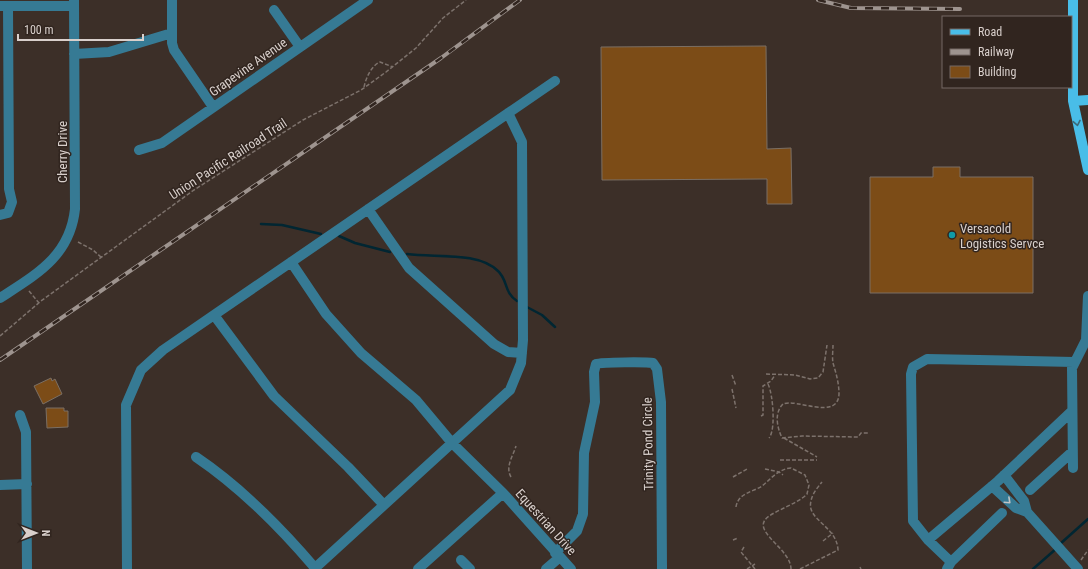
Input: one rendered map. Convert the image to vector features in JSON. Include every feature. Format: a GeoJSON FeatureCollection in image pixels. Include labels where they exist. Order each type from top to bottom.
{"type":"FeatureCollection","features":[{"type":"Feature","properties":{"kind":"main road"},"geometry":{"type":"LineString","coordinates":[[1073,0],[1074,101],[1088,170]]}},
{"type":"Feature","properties":{"kind":"main road"},"geometry":{"type":"LineString","coordinates":[[1074,101],[1088,100]]}},
{"type":"Feature","properties":{"kind":"street"},"geometry":{"type":"LineString","coordinates":[[172,0],[172,43],[178,56],[213,107]]}},
{"type":"Feature","properties":{"kind":"street","name":"Grapevine Avenue"},"geometry":{"type":"LineString","coordinates":[[139,150],[162,143],[368,0]]}},
{"type":"Feature","properties":{"kind":"street"},"geometry":{"type":"LineString","coordinates":[[0,215],[8,213],[12,202],[9,189],[4,6],[74,3]]}},
{"type":"Feature","properties":{"kind":"street","name":"Cherry Drive"},"geometry":{"type":"LineString","coordinates":[[0,298],[26,287],[59,252],[66,242],[73,223],[75,208],[74,3]]}},
{"type":"Feature","properties":{"kind":"street"},"geometry":{"type":"LineString","coordinates":[[274,10],[300,47]]}},
{"type":"Feature","properties":{"kind":"street"},"geometry":{"type":"LineString","coordinates":[[74,54],[109,52],[172,32]]}},
{"type":"Feature","properties":{"kind":"street"},"geometry":{"type":"LineString","coordinates":[[127,569],[126,405],[141,370],[163,350],[555,81]]}},
{"type":"Feature","properties":{"kind":"street"},"geometry":{"type":"LineString","coordinates":[[196,458],[224,477],[281,528],[315,568],[510,390],[521,363],[522,353],[522,142],[508,113]]}},
{"type":"Feature","properties":{"kind":"street"},"geometry":{"type":"LineString","coordinates":[[368,209],[409,268],[494,344],[508,352],[522,353]]}},
{"type":"Feature","properties":{"kind":"street","name":"Equestrian Drive"},"geometry":{"type":"LineString","coordinates":[[291,262],[326,314],[361,353],[416,400],[452,443],[503,493],[571,569]]}},
{"type":"Feature","properties":{"kind":"street"},"geometry":{"type":"LineString","coordinates":[[1073,468],[1071,412],[1072,368],[1086,340],[1088,296]]}},
{"type":"Feature","properties":{"kind":"street"},"geometry":{"type":"LineString","coordinates":[[214,315],[274,396],[348,467],[384,505]]}},
{"type":"Feature","properties":{"kind":"street"},"geometry":{"type":"LineString","coordinates":[[1002,513],[949,565],[913,521],[911,374],[913,367],[927,359],[1074,362]]}},
{"type":"Feature","properties":{"kind":"street","name":"Trinity Pond Circle"},"geometry":{"type":"LineString","coordinates":[[558,555],[573,537],[581,524],[583,514],[583,458],[595,402],[594,372],[596,364],[604,362],[611,364],[639,364],[647,361],[654,363],[657,369],[661,402],[662,569]]}},
{"type":"Feature","properties":{"kind":"street"},"geometry":{"type":"LineString","coordinates":[[928,540],[992,486],[1071,412]]}},
{"type":"Feature","properties":{"kind":"street"},"geometry":{"type":"LineString","coordinates":[[20,415],[26,432],[26,569]]}},
{"type":"Feature","properties":{"kind":"street"},"geometry":{"type":"LineString","coordinates":[[1030,490],[1072,452]]}},
{"type":"Feature","properties":{"kind":"street"},"geometry":{"type":"LineString","coordinates":[[1004,475],[1024,501],[1027,512],[1078,569]]}},
{"type":"Feature","properties":{"kind":"street"},"geometry":{"type":"LineString","coordinates":[[0,485],[27,484]]}},
{"type":"Feature","properties":{"kind":"street"},"geometry":{"type":"LineString","coordinates":[[992,486],[1016,508],[1027,512]]}},
{"type":"Feature","properties":{"kind":"street"},"geometry":{"type":"LineString","coordinates":[[418,569],[503,493]]}},
{"type":"Feature","properties":{"kind":"street"},"geometry":{"type":"LineString","coordinates":[[546,569],[558,555]]}},
{"type":"Feature","properties":{"kind":"street"},"geometry":{"type":"LineString","coordinates":[[461,560],[470,569]]}},
{"type":"Feature","properties":{"kind":"path","name":"Union Pacific Railroad Trail"},"geometry":{"type":"LineString","coordinates":[[0,336],[39,303],[200,186],[303,120],[364,87],[392,67],[416,48],[443,18],[466,0]]}},
{"type":"Feature","properties":{"kind":"path"},"geometry":{"type":"LineString","coordinates":[[364,87],[366,79],[376,64],[380,62],[392,67]]}},
{"type":"Feature","properties":{"kind":"path"},"geometry":{"type":"LineString","coordinates":[[78,242],[93,250],[102,258]]}},
{"type":"Feature","properties":{"kind":"path"},"geometry":{"type":"LineString","coordinates":[[26,287],[39,303]]}},
{"type":"Feature","properties":{"kind":"path"},"geometry":{"type":"LineString","coordinates":[[766,374],[775,376],[795,375],[810,379],[818,378],[823,372],[827,345]]}},
{"type":"Feature","properties":{"kind":"path"},"geometry":{"type":"LineString","coordinates":[[817,457],[782,438],[778,420],[779,410],[783,404],[789,402],[825,407],[833,406],[837,401],[839,390],[833,362],[833,345]]}},
{"type":"Feature","properties":{"kind":"path"},"geometry":{"type":"LineString","coordinates":[[732,376],[736,386]]}},
{"type":"Feature","properties":{"kind":"path"},"geometry":{"type":"LineString","coordinates":[[761,416],[763,415],[763,386],[768,384],[775,376]]}},
{"type":"Feature","properties":{"kind":"path"},"geometry":{"type":"LineString","coordinates":[[768,384],[771,391],[773,430],[769,438]]}},
{"type":"Feature","properties":{"kind":"path"},"geometry":{"type":"LineString","coordinates":[[732,390],[736,408]]}},
{"type":"Feature","properties":{"kind":"path"},"geometry":{"type":"LineString","coordinates":[[784,438],[802,436],[858,437],[861,433],[868,433]]}},
{"type":"Feature","properties":{"kind":"path"},"geometry":{"type":"LineString","coordinates":[[511,477],[508,472],[508,466],[516,446]]}},
{"type":"Feature","properties":{"kind":"path"},"geometry":{"type":"LineString","coordinates":[[780,460],[817,460]]}},
{"type":"Feature","properties":{"kind":"path"},"geometry":{"type":"LineString","coordinates":[[733,477],[747,468]]}},
{"type":"Feature","properties":{"kind":"path"},"geometry":{"type":"LineString","coordinates":[[736,507],[742,496],[760,487],[779,472],[787,468],[796,469],[805,475],[809,485],[807,494],[804,498],[772,515],[765,520],[763,527],[766,534],[781,548],[790,563],[791,569]]}},
{"type":"Feature","properties":{"kind":"path"},"geometry":{"type":"LineString","coordinates":[[765,469],[779,472],[783,475]]}},
{"type":"Feature","properties":{"kind":"path"},"geometry":{"type":"LineString","coordinates":[[800,569],[838,550],[837,539],[833,533],[818,520],[810,504],[813,495],[822,482]]}},
{"type":"Feature","properties":{"kind":"path"},"geometry":{"type":"LineString","coordinates":[[823,542],[833,533]]}},
{"type":"Feature","properties":{"kind":"path"},"geometry":{"type":"LineString","coordinates":[[733,540],[738,538]]}},
{"type":"Feature","properties":{"kind":"path"},"geometry":{"type":"LineString","coordinates":[[744,547],[741,552],[754,565],[755,569]]}},
{"type":"Feature","properties":{"kind":"path"},"geometry":{"type":"LineString","coordinates":[[748,569],[754,565]]}},
{"type":"Feature","properties":{"kind":"building"},"geometry":{"type":"Polygon","coordinates":[[[766,46],[767,149],[791,148],[792,204],[767,204],[767,179],[602,180],[601,47],[766,46]]]}},
{"type":"Feature","properties":{"kind":"building","name":"Versacold Logistics Servce"},"geometry":{"type":"Polygon","coordinates":[[[933,167],[960,167],[960,177],[1033,177],[1033,293],[870,293],[870,177],[933,177],[933,167]]]}},
{"type":"Feature","properties":{"kind":"building"},"geometry":{"type":"Polygon","coordinates":[[[51,378],[52,381],[55,379],[62,394],[43,404],[34,386],[51,378]]]}},
{"type":"Feature","properties":{"kind":"building"},"geometry":{"type":"Polygon","coordinates":[[[46,408],[64,408],[64,411],[68,411],[68,427],[47,428],[46,408]]]}},
{"type":"Feature","properties":{"kind":"waterway"},"geometry":{"type":"LineString","coordinates":[[261,224],[282,225],[321,234]]}},
{"type":"Feature","properties":{"kind":"waterway"},"geometry":{"type":"LineString","coordinates":[[339,236],[355,243],[390,252]]}},
{"type":"Feature","properties":{"kind":"waterway"},"geometry":{"type":"LineString","coordinates":[[407,254],[456,256],[479,260],[498,271],[510,294],[517,301]]}},
{"type":"Feature","properties":{"kind":"waterway"},"geometry":{"type":"LineString","coordinates":[[525,306],[542,315],[555,327]]}},
{"type":"Feature","properties":{"kind":"waterway"},"geometry":{"type":"LineString","coordinates":[[1060,544],[1088,519]]}},
{"type":"Feature","properties":{"kind":"waterway"},"geometry":{"type":"LineString","coordinates":[[1033,569],[1057,548]]}},
{"type":"Feature","properties":{"kind":"railway"},"geometry":{"type":"LineString","coordinates":[[0,360],[441,58],[520,0]]}},
{"type":"Feature","properties":{"kind":"railway"},"geometry":{"type":"LineString","coordinates":[[818,0],[851,8],[960,9]]}},
{"type":"Feature","properties":{"kind":"place","name":"Versacold Logistics Servce"},"geometry":{"type":"Point","coordinates":[952,235]}}]}
